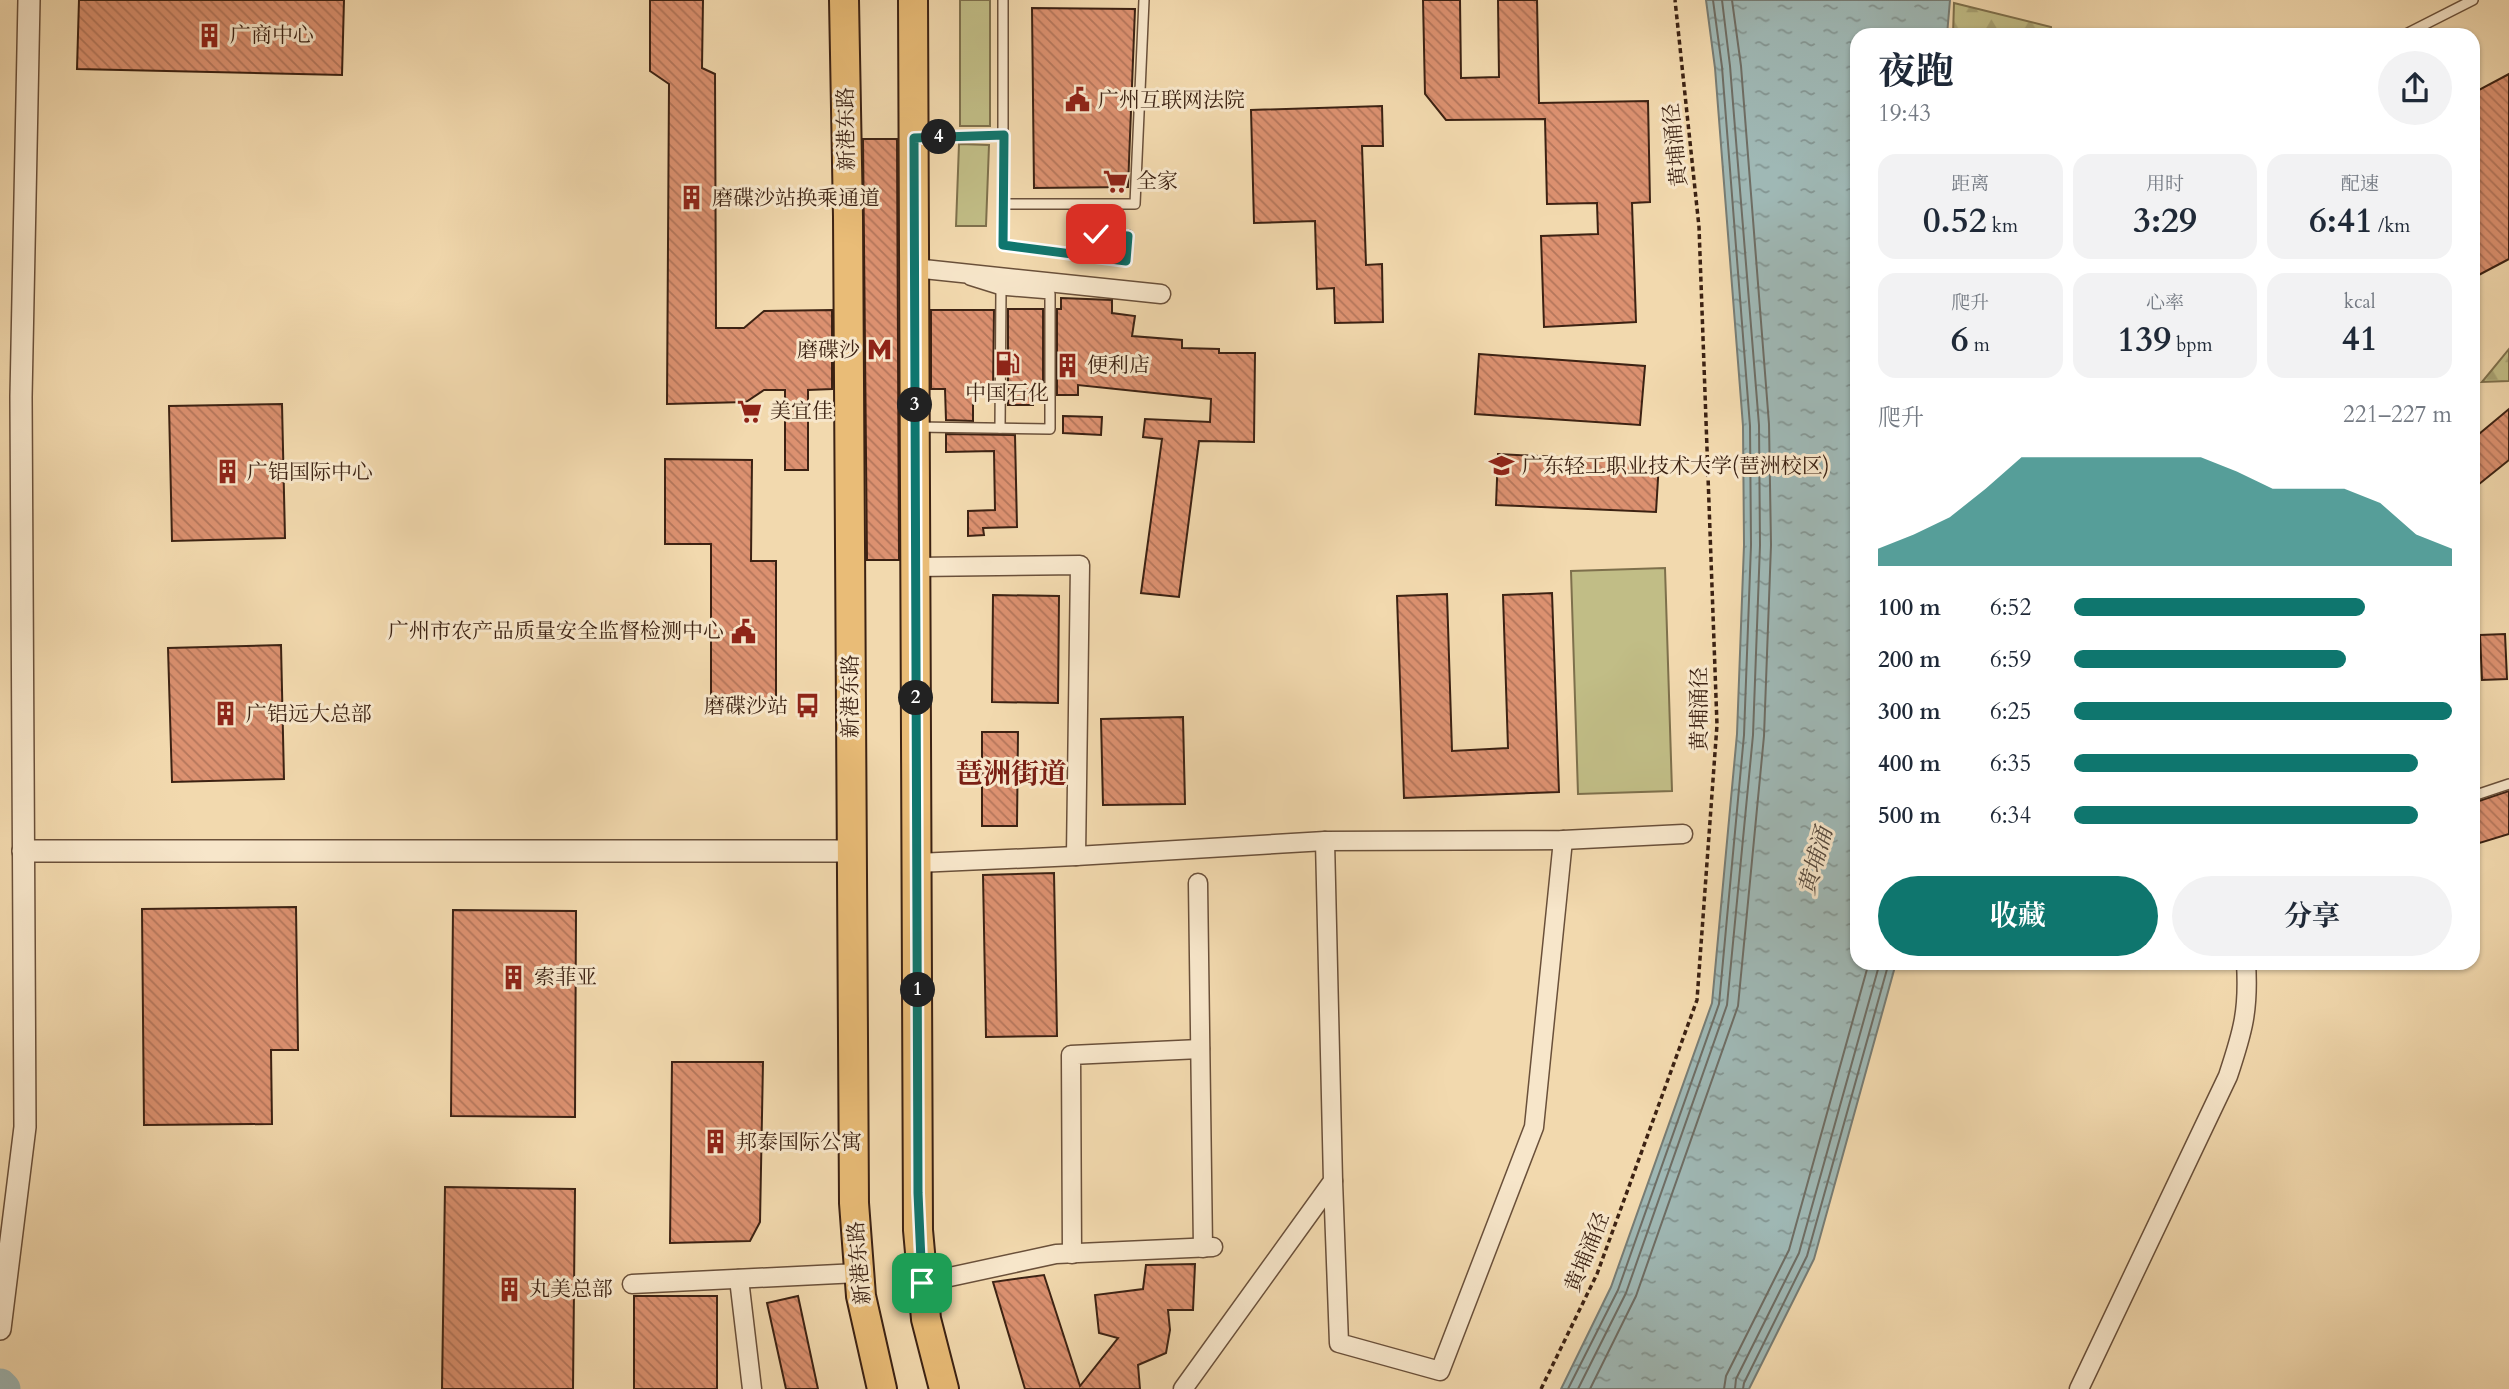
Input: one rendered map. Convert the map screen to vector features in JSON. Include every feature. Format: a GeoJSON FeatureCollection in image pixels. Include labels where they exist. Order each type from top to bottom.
{"type":"FeatureCollection","features":[{"type":"Feature","properties":{"kind":"main road","name":"新港东路"},"geometry":{"type":"LineString","coordinates":[[844,0],[848,217],[854,1203],[858,1273],[869,1340],[882,1389]]}},
{"type":"Feature","properties":{"kind":"main road"},"geometry":{"type":"LineString","coordinates":[[913,0],[914,138],[925,270],[915,427],[918,1193],[926,1319],[944,1389]]}},
{"type":"Feature","properties":{"kind":"street"},"geometry":{"type":"LineString","coordinates":[[0,1329],[24,1127],[21,397],[29,0]]}},
{"type":"Feature","properties":{"kind":"street"},"geometry":{"type":"LineString","coordinates":[[925,270],[1161,294]]}},
{"type":"Feature","properties":{"kind":"street"},"geometry":{"type":"LineString","coordinates":[[916,567],[1080,565],[1076,856]]}},
{"type":"Feature","properties":{"kind":"street"},"geometry":{"type":"LineString","coordinates":[[917,863],[1325,841],[1563,839],[1683,834]]}},
{"type":"Feature","properties":{"kind":"street"},"geometry":{"type":"LineString","coordinates":[[1325,841],[1339,1343],[1440,1371],[1534,1127],[1563,839]]}},
{"type":"Feature","properties":{"kind":"street"},"geometry":{"type":"LineString","coordinates":[[23,851],[851,851]]}},
{"type":"Feature","properties":{"kind":"street"},"geometry":{"type":"LineString","coordinates":[[922,1283],[1056,1254],[1208,1248],[1200,1049],[1198,883]]}},
{"type":"Feature","properties":{"kind":"street"},"geometry":{"type":"LineString","coordinates":[[2079,1389],[2228,1076],[2244,1030],[2248,998],[2246,970]]}},
{"type":"Feature","properties":{"kind":"street"},"geometry":{"type":"LineString","coordinates":[[1072,1254],[1071,1055],[1200,1049]]}},
{"type":"Feature","properties":{"kind":"street"},"geometry":{"type":"LineString","coordinates":[[1183,1389],[1333,1181]]}},
{"type":"Feature","properties":{"kind":"street"},"geometry":{"type":"LineString","coordinates":[[632,1284],[858,1273]]}},
{"type":"Feature","properties":{"kind":"street"},"geometry":{"type":"LineString","coordinates":[[739,1279],[752,1389]]}},
{"type":"Feature","properties":{"kind":"lane"},"geometry":{"type":"LineString","coordinates":[[1003,0],[1003,245],[1126,261],[1128,236],[1096,234]]}},
{"type":"Feature","properties":{"kind":"lane"},"geometry":{"type":"LineString","coordinates":[[1004,204],[1135,204],[1144,0]]}},
{"type":"Feature","properties":{"kind":"lane"},"geometry":{"type":"LineString","coordinates":[[2418,28],[2473,0]]}},
{"type":"Feature","properties":{"kind":"lane"},"geometry":{"type":"LineString","coordinates":[[914,138],[1004,135]]}},
{"type":"Feature","properties":{"kind":"lane"},"geometry":{"type":"LineString","coordinates":[[915,427],[1050,429],[1050,294],[1001,290],[925,270]]}},
{"type":"Feature","properties":{"kind":"lane"},"geometry":{"type":"LineString","coordinates":[[1000,428],[1001,290]]}},
{"type":"Feature","properties":{"kind":"lane"},"geometry":{"type":"LineString","coordinates":[[2480,794],[2509,785]]}},
{"type":"Feature","properties":{"kind":"path","name":"黄埔涌径"},"geometry":{"type":"LineString","coordinates":[[1541,1389],[1597,1274],[1698,1000],[1717,725],[1699,227],[1675,0]]}},
{"type":"Feature","properties":{"kind":"green space"},"geometry":{"type":"Polygon","coordinates":[[[960,0],[990,0],[990,126],[960,126],[960,0]]]}},
{"type":"Feature","properties":{"kind":"green space"},"geometry":{"type":"Polygon","coordinates":[[[1954,3],[2051,27],[2051,28],[1953,28],[1954,3]]]}},
{"type":"Feature","properties":{"kind":"green space"},"geometry":{"type":"Polygon","coordinates":[[[959,144],[989,145],[986,226],[956,226],[959,144]]]}},
{"type":"Feature","properties":{"kind":"green space"},"geometry":{"type":"Polygon","coordinates":[[[2509,349],[2509,381],[2482,382],[2509,349]]]}},
{"type":"Feature","properties":{"kind":"green space"},"geometry":{"type":"Polygon","coordinates":[[[1665,568],[1672,791],[1578,794],[1571,571],[1665,568]]]}},
{"type":"Feature","properties":{"kind":"water","name":"黄埔涌"},"geometry":{"type":"Polygon","coordinates":[[[1706,0],[1950,0],[1948,28],[1850,28],[1850,970],[1894,970],[1814,1259],[1749,1389],[1561,1389],[1611,1287],[1712,1003],[1737,734],[1744,545],[1743,426],[1715,68],[1706,0]]]}},
{"type":"Feature","properties":{"kind":"building","name":"广商中心"},"geometry":{"type":"Polygon","coordinates":[[[79,0],[344,0],[342,75],[77,69],[79,0]]]}},
{"type":"Feature","properties":{"kind":"building","name":"磨碟沙站换乘通道"},"geometry":{"type":"Polygon","coordinates":[[[650,0],[703,0],[702,68],[715,74],[716,328],[744,328],[764,311],[832,310],[832,389],[808,390],[808,470],[785,470],[785,390],[764,390],[746,402],[667,404],[669,84],[650,71],[650,0]]]}},
{"type":"Feature","properties":{"kind":"building"},"geometry":{"type":"Polygon","coordinates":[[[1423,0],[1460,0],[1461,78],[1499,77],[1498,0],[1537,0],[1539,103],[1648,101],[1650,202],[1632,203],[1636,322],[1544,327],[1541,236],[1598,234],[1597,203],[1547,204],[1545,119],[1446,120],[1425,94],[1423,0]]]}},
{"type":"Feature","properties":{"kind":"building"},"geometry":{"type":"Polygon","coordinates":[[[1032,8],[1135,9],[1128,187],[1034,188],[1032,8]]]}},
{"type":"Feature","properties":{"kind":"building"},"geometry":{"type":"Polygon","coordinates":[[[2509,74],[2509,259],[2480,274],[2480,89],[2509,74]]]}},
{"type":"Feature","properties":{"kind":"building"},"geometry":{"type":"Polygon","coordinates":[[[1382,106],[1383,146],[1362,146],[1366,265],[1382,264],[1383,322],[1335,323],[1334,288],[1317,289],[1315,221],[1254,223],[1251,110],[1382,106]]]}},
{"type":"Feature","properties":{"kind":"building"},"geometry":{"type":"Polygon","coordinates":[[[863,139],[897,139],[899,560],[867,560],[863,139]]]}},
{"type":"Feature","properties":{"kind":"building"},"geometry":{"type":"Polygon","coordinates":[[[1061,298],[1112,300],[1112,313],[1135,316],[1132,336],[1182,340],[1182,348],[1219,349],[1219,353],[1255,353],[1254,442],[1199,441],[1179,597],[1141,593],[1162,439],[1143,437],[1145,419],[1210,422],[1211,399],[1078,385],[1078,395],[1057,395],[1057,309],[1061,309],[1061,298]]]}},
{"type":"Feature","properties":{"kind":"building"},"geometry":{"type":"Polygon","coordinates":[[[1008,309],[1043,309],[1043,395],[1033,395],[1033,405],[1008,405],[1008,309]]]}},
{"type":"Feature","properties":{"kind":"building"},"geometry":{"type":"Polygon","coordinates":[[[931,310],[994,310],[993,389],[973,389],[973,421],[946,420],[945,389],[931,389],[931,310]]]}},
{"type":"Feature","properties":{"kind":"building"},"geometry":{"type":"Polygon","coordinates":[[[1479,354],[1645,366],[1640,425],[1475,414],[1479,354]]]}},
{"type":"Feature","properties":{"kind":"building","name":"广铝国际中心"},"geometry":{"type":"Polygon","coordinates":[[[282,404],[285,538],[172,541],[169,406],[282,404]]]}},
{"type":"Feature","properties":{"kind":"building"},"geometry":{"type":"Polygon","coordinates":[[[2509,409],[2509,460],[2480,483],[2480,433],[2509,409]]]}},
{"type":"Feature","properties":{"kind":"building"},"geometry":{"type":"Polygon","coordinates":[[[1063,416],[1102,417],[1101,435],[1063,433],[1063,416]]]}},
{"type":"Feature","properties":{"kind":"building"},"geometry":{"type":"Polygon","coordinates":[[[946,434],[1015,435],[1017,527],[983,528],[984,535],[968,536],[968,511],[995,510],[994,451],[946,452],[946,434]]]}},
{"type":"Feature","properties":{"kind":"building"},"geometry":{"type":"Polygon","coordinates":[[[1498,454],[1659,462],[1656,512],[1496,505],[1498,454]]]}},
{"type":"Feature","properties":{"kind":"building"},"geometry":{"type":"Polygon","coordinates":[[[665,459],[752,460],[751,561],[776,561],[776,700],[711,700],[711,544],[665,544],[665,459]]]}},
{"type":"Feature","properties":{"kind":"building"},"geometry":{"type":"Polygon","coordinates":[[[1552,593],[1559,792],[1404,798],[1397,596],[1447,594],[1452,751],[1508,748],[1503,595],[1552,593]]]}},
{"type":"Feature","properties":{"kind":"building"},"geometry":{"type":"Polygon","coordinates":[[[993,595],[1059,596],[1058,703],[992,702],[993,595]]]}},
{"type":"Feature","properties":{"kind":"building"},"geometry":{"type":"Polygon","coordinates":[[[2505,634],[2507,679],[2482,680],[2480,635],[2505,634]]]}},
{"type":"Feature","properties":{"kind":"building","name":"广铝远大总部"},"geometry":{"type":"Polygon","coordinates":[[[281,645],[284,779],[172,782],[168,648],[281,645]]]}},
{"type":"Feature","properties":{"kind":"building"},"geometry":{"type":"Polygon","coordinates":[[[1183,717],[1185,804],[1103,805],[1101,719],[1183,717]]]}},
{"type":"Feature","properties":{"kind":"building"},"geometry":{"type":"Polygon","coordinates":[[[982,732],[1018,732],[1017,826],[982,826],[982,732]]]}},
{"type":"Feature","properties":{"kind":"building"},"geometry":{"type":"Polygon","coordinates":[[[2509,791],[2509,834],[2480,843],[2480,801],[2509,791]]]}},
{"type":"Feature","properties":{"kind":"building"},"geometry":{"type":"Polygon","coordinates":[[[1054,873],[1057,1036],[986,1037],[983,875],[1054,873]]]}},
{"type":"Feature","properties":{"kind":"building"},"geometry":{"type":"Polygon","coordinates":[[[296,907],[298,1050],[271,1050],[272,1124],[144,1125],[142,909],[296,907]]]}},
{"type":"Feature","properties":{"kind":"building","name":"索菲亚"},"geometry":{"type":"Polygon","coordinates":[[[453,910],[576,911],[575,1117],[451,1116],[453,910]]]}},
{"type":"Feature","properties":{"kind":"building","name":"邦泰国际公寓"},"geometry":{"type":"Polygon","coordinates":[[[672,1062],[763,1062],[760,1222],[750,1241],[670,1243],[672,1062]]]}},
{"type":"Feature","properties":{"kind":"building","name":"丸美总部"},"geometry":{"type":"Polygon","coordinates":[[[445,1187],[575,1189],[573,1389],[442,1389],[445,1187]]]}},
{"type":"Feature","properties":{"kind":"building"},"geometry":{"type":"Polygon","coordinates":[[[1195,1264],[1193,1310],[1168,1310],[1170,1330],[1166,1353],[1138,1365],[1140,1389],[1025,1389],[993,1282],[1044,1275],[1080,1386],[1118,1338],[1099,1333],[1095,1295],[1143,1289],[1146,1265],[1195,1264]]]}},
{"type":"Feature","properties":{"kind":"building"},"geometry":{"type":"Polygon","coordinates":[[[634,1296],[717,1296],[717,1389],[634,1389],[634,1296]]]}},
{"type":"Feature","properties":{"kind":"building"},"geometry":{"type":"Polygon","coordinates":[[[798,1296],[818,1389],[786,1389],[767,1303],[798,1296]]]}},
{"type":"Feature","properties":{"kind":"waterway"},"geometry":{"type":"LineString","coordinates":[[0,1386],[3,1389]]}},
{"type":"Feature","properties":{"kind":"place","name":"广商中心"},"geometry":{"type":"Point","coordinates":[210,35]}},
{"type":"Feature","properties":{"kind":"place","name":"广州互联网法院"},"geometry":{"type":"Point","coordinates":[1078,100]}},
{"type":"Feature","properties":{"kind":"place","name":"全家"},"geometry":{"type":"Point","coordinates":[1116,181]}},
{"type":"Feature","properties":{"kind":"place","name":"磨碟沙站换乘通道"},"geometry":{"type":"Point","coordinates":[692,198]}},
{"type":"Feature","properties":{"kind":"place","name":"磨碟沙"},"geometry":{"type":"Point","coordinates":[880,350]}},
{"type":"Feature","properties":{"kind":"place","name":"中国石化"},"geometry":{"type":"Point","coordinates":[1007,364]}},
{"type":"Feature","properties":{"kind":"place","name":"便利店"},"geometry":{"type":"Point","coordinates":[1067,365]}},
{"type":"Feature","properties":{"kind":"place","name":"美宜佳"},"geometry":{"type":"Point","coordinates":[750,411]}},
{"type":"Feature","properties":{"kind":"place","name":"广东轻工职业技术大学(琶洲校区)"},"geometry":{"type":"Point","coordinates":[1502,466]}},
{"type":"Feature","properties":{"kind":"place","name":"广铝国际中心"},"geometry":{"type":"Point","coordinates":[227,472]}},
{"type":"Feature","properties":{"kind":"place","name":"广州市农产品质量安全监督检测中心"},"geometry":{"type":"Point","coordinates":[744,631]}},
{"type":"Feature","properties":{"kind":"place","name":"磨碟沙站"},"geometry":{"type":"Point","coordinates":[808,706]}},
{"type":"Feature","properties":{"kind":"place","name":"广铝远大总部"},"geometry":{"type":"Point","coordinates":[226,714]}},
{"type":"Feature","properties":{"kind":"place","name":"索菲亚"},"geometry":{"type":"Point","coordinates":[514,977]}},
{"type":"Feature","properties":{"kind":"place","name":"邦泰国际公寓"},"geometry":{"type":"Point","coordinates":[716,1142]}},
{"type":"Feature","properties":{"kind":"place","name":"丸美总部"},"geometry":{"type":"Point","coordinates":[509,1289]}},
{"type":"Feature","properties":{"kind":"district","name":"琶洲街道"},"geometry":{"type":"Point","coordinates":[1011,773]}},
{"type":"Feature","properties":{"kind":"route"},"geometry":{"type":"LineString","coordinates":[[922,1283],[918,1230],[914,138],[1004,135],[1003,245],[1126,261],[1128,236],[1096,234]]}}]}
